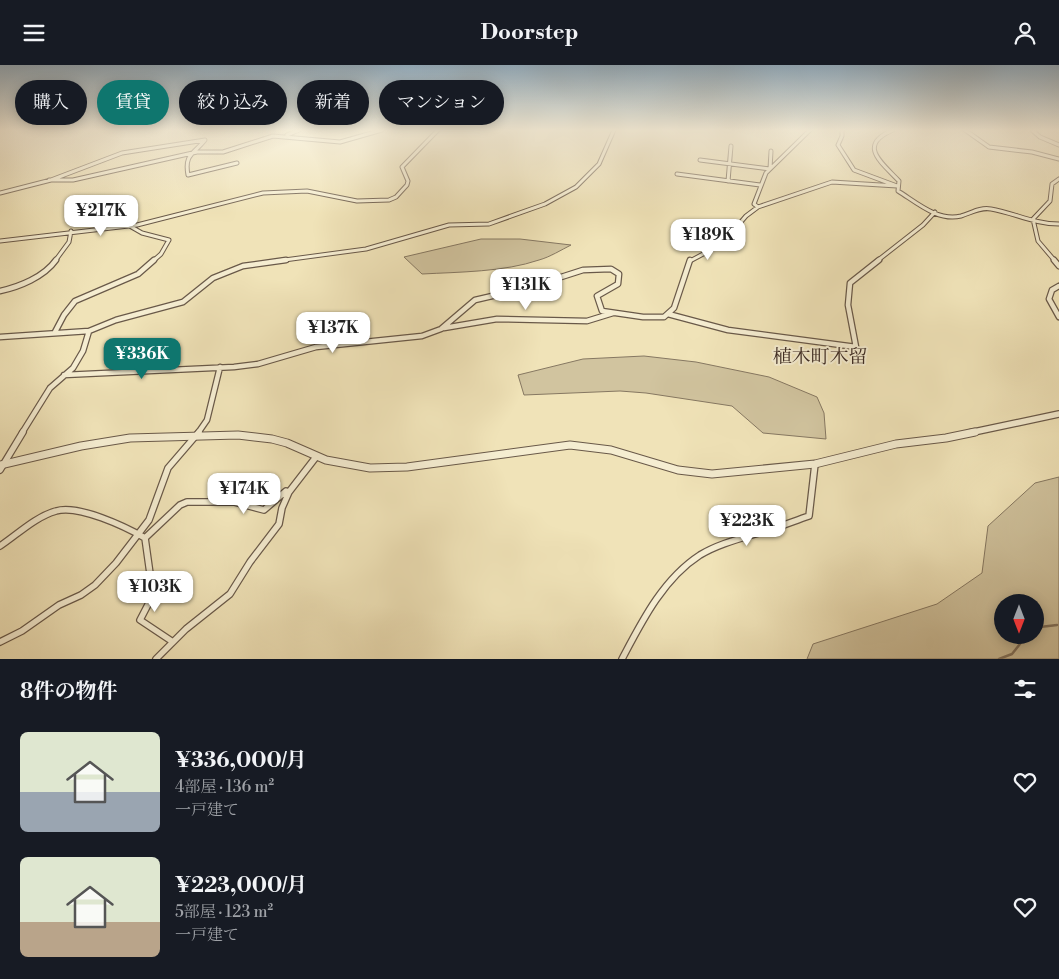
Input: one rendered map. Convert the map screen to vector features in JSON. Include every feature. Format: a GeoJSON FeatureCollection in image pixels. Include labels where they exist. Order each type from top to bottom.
{"type":"FeatureCollection","features":[{"type":"Feature","properties":{"kind":"street"},"geometry":{"type":"LineString","coordinates":[[0,193],[49,180],[112,158]]}},
{"type":"Feature","properties":{"kind":"street"},"geometry":{"type":"LineString","coordinates":[[49,180],[69,180],[99,175],[171,158]]}},
{"type":"Feature","properties":{"kind":"street"},"geometry":{"type":"LineString","coordinates":[[189,158],[186,163],[188,175],[237,163]]}},
{"type":"Feature","properties":{"kind":"street"},"geometry":{"type":"LineString","coordinates":[[0,241],[71,231],[137,225],[264,193],[307,191],[357,201],[389,200],[396,197],[407,185],[408,181],[402,167],[411,158]]}},
{"type":"Feature","properties":{"kind":"street"},"geometry":{"type":"LineString","coordinates":[[0,337],[89,331],[116,320],[182,302],[213,278],[243,265],[366,249],[449,225],[489,224],[526,211],[568,192],[599,164],[602,158]]}},
{"type":"Feature","properties":{"kind":"street"},"geometry":{"type":"LineString","coordinates":[[728,181],[730,158]]}},
{"type":"Feature","properties":{"kind":"street"},"geometry":{"type":"LineString","coordinates":[[770,169],[771,158]]}},
{"type":"Feature","properties":{"kind":"street"},"geometry":{"type":"LineString","coordinates":[[758,207],[754,204],[760,185],[770,169],[782,158]]}},
{"type":"Feature","properties":{"kind":"street"},"geometry":{"type":"LineString","coordinates":[[846,158],[854,169],[897,186]]}},
{"type":"Feature","properties":{"kind":"street"},"geometry":{"type":"LineString","coordinates":[[878,158],[882,165],[899,181],[898,191],[935,213],[956,218],[985,208],[1046,224],[1059,224]]}},
{"type":"Feature","properties":{"kind":"street"},"geometry":{"type":"LineString","coordinates":[[700,160],[770,169]]}},
{"type":"Feature","properties":{"kind":"street"},"geometry":{"type":"LineString","coordinates":[[677,174],[760,185]]}},
{"type":"Feature","properties":{"kind":"street"},"geometry":{"type":"LineString","coordinates":[[1032,219],[1050,201],[1052,184],[1059,179]]}},
{"type":"Feature","properties":{"kind":"street"},"geometry":{"type":"LineString","coordinates":[[442,328],[480,298],[527,289],[575,271],[592,269],[611,269],[619,274],[618,284],[597,296],[602,311],[664,317],[674,308],[690,260],[722,244],[746,216],[758,207],[796,196],[832,182],[897,186]]}},
{"type":"Feature","properties":{"kind":"street"},"geometry":{"type":"LineString","coordinates":[[668,314],[728,330],[856,347],[847,303],[850,283],[923,225],[935,213]]}},
{"type":"Feature","properties":{"kind":"street"},"geometry":{"type":"LineString","coordinates":[[1032,219],[1038,241],[1059,266]]}},
{"type":"Feature","properties":{"kind":"street"},"geometry":{"type":"LineString","coordinates":[[55,332],[64,315],[75,301],[138,274],[161,255],[168,240],[142,233],[128,225]]}},
{"type":"Feature","properties":{"kind":"street"},"geometry":{"type":"LineString","coordinates":[[0,291],[11,289],[51,267],[60,253],[67,248],[72,238],[71,231]]}},
{"type":"Feature","properties":{"kind":"street"},"geometry":{"type":"LineString","coordinates":[[1059,286],[1052,289],[1049,299],[1059,317]]}},
{"type":"Feature","properties":{"kind":"street"},"geometry":{"type":"LineString","coordinates":[[64,375],[258,364],[316,347],[422,336],[442,328],[508,319],[571,323],[602,318],[613,313]]}},
{"type":"Feature","properties":{"kind":"street"},"geometry":{"type":"LineString","coordinates":[[1,466],[50,388],[73,368],[84,351],[89,331]]}},
{"type":"Feature","properties":{"kind":"street"},"geometry":{"type":"LineString","coordinates":[[0,642],[22,631],[59,605],[81,595],[95,585],[116,563],[154,511],[168,468],[196,435],[206,419],[220,367]]}},
{"type":"Feature","properties":{"kind":"street"},"geometry":{"type":"LineString","coordinates":[[1,466],[109,441],[150,436],[238,435],[272,439],[286,443],[316,457],[349,466],[390,469],[570,445],[611,450],[659,466],[696,473],[734,473],[815,464],[896,444],[946,438],[1059,414]]}},
{"type":"Feature","properties":{"kind":"street"},"geometry":{"type":"LineString","coordinates":[[156,659],[186,629],[230,594],[250,562],[279,524],[284,500],[316,457]]}},
{"type":"Feature","properties":{"kind":"street"},"geometry":{"type":"LineString","coordinates":[[622,659],[641,622],[660,594],[697,557],[719,546],[809,516],[815,464]]}},
{"type":"Feature","properties":{"kind":"street"},"geometry":{"type":"LineString","coordinates":[[145,538],[180,505],[187,502],[234,502],[264,510],[286,491],[289,492]]}},
{"type":"Feature","properties":{"kind":"street"},"geometry":{"type":"LineString","coordinates":[[0,546],[50,513],[65,508],[145,538]]}},
{"type":"Feature","properties":{"kind":"street"},"geometry":{"type":"LineString","coordinates":[[145,538],[153,595],[140,620],[173,642]]}},
{"type":"Feature","properties":{"kind":"shaded area"},"geometry":{"type":"Polygon","coordinates":[[[481,239],[520,239],[571,245],[547,257],[525,264],[466,272],[422,274],[404,257],[481,239]]]}},
{"type":"Feature","properties":{"kind":"shaded area"},"geometry":{"type":"Polygon","coordinates":[[[644,356],[696,362],[769,377],[817,397],[824,413],[826,439],[763,433],[732,406],[646,393],[620,391],[524,395],[518,375],[583,359],[644,356]]]}},
{"type":"Feature","properties":{"kind":"shaded area"},"geometry":{"type":"Polygon","coordinates":[[[1059,477],[1059,659],[807,659],[813,644],[937,604],[982,573],[988,526],[1035,483],[1059,477]]]}},
{"type":"Feature","properties":{"kind":"waterway"},"geometry":{"type":"LineString","coordinates":[[1044,627],[1057,625]]}},
{"type":"Feature","properties":{"kind":"waterway"},"geometry":{"type":"LineString","coordinates":[[999,659],[1012,654],[1020,644]]}},
{"type":"Feature","properties":{"kind":"district","name":"植木町木留"},"geometry":{"type":"Point","coordinates":[820,356]}}]}
